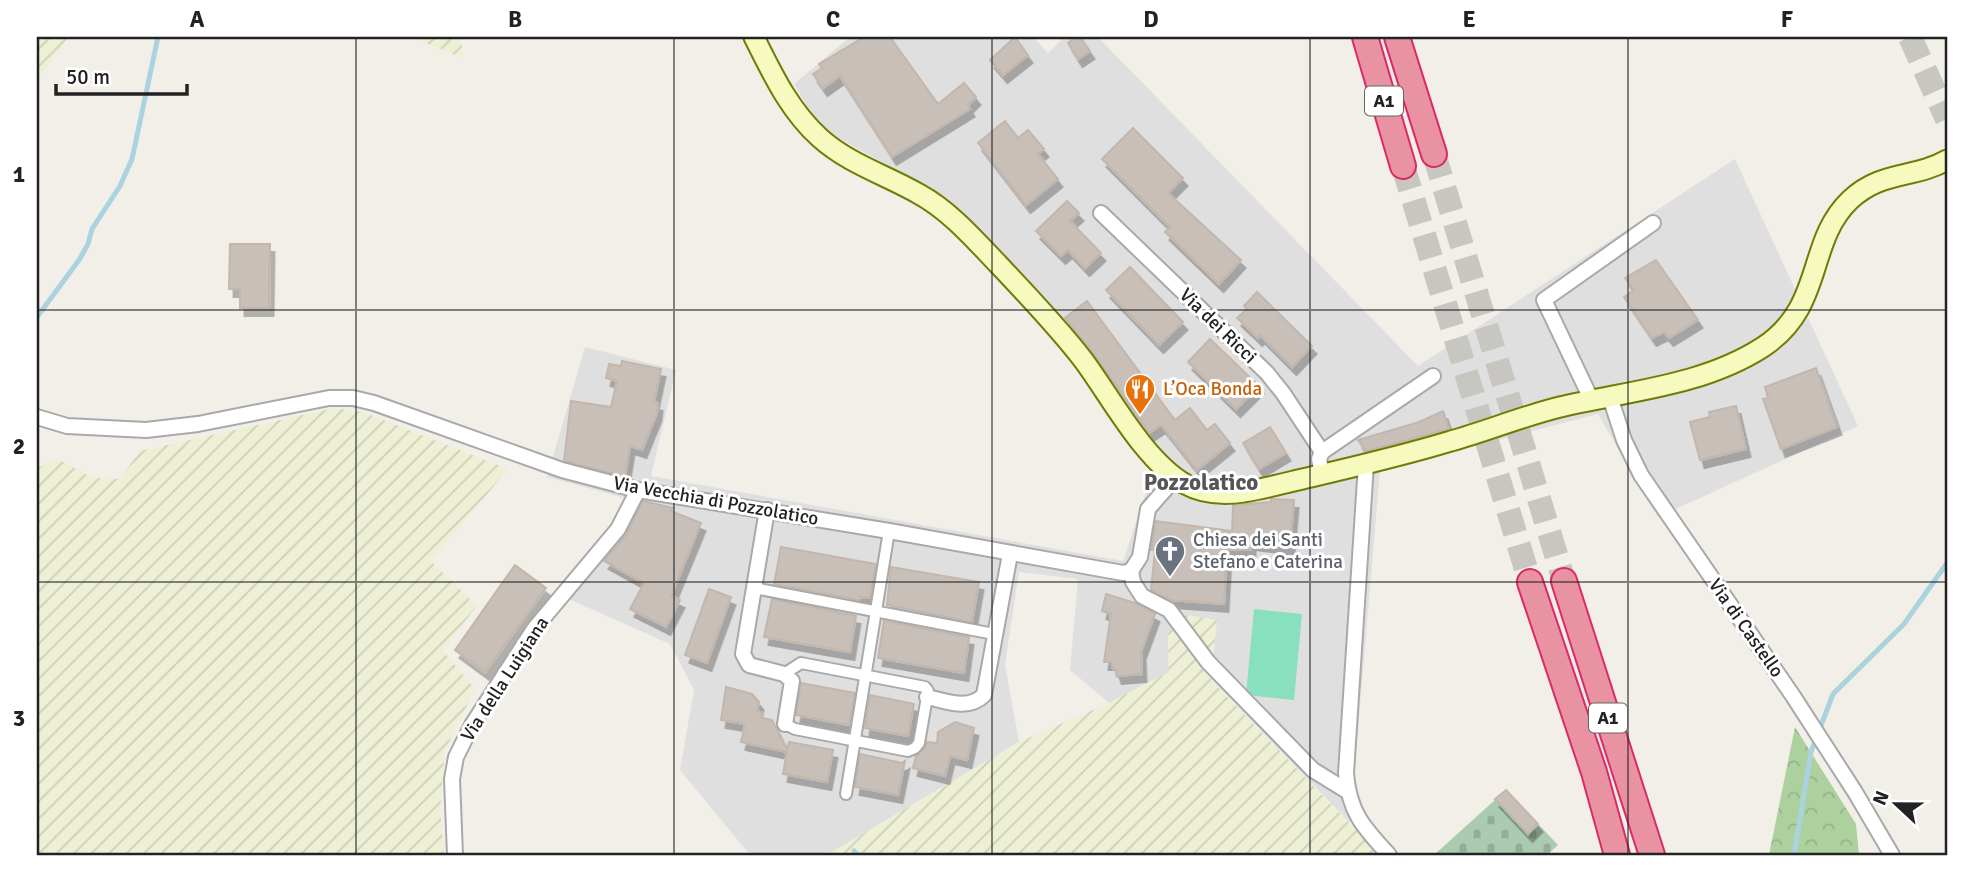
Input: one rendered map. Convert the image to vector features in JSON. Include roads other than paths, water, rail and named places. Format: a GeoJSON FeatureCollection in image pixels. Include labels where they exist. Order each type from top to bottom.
{"type":"FeatureCollection","features":[{"type":"Feature","properties":{"kind":"highway","name":"A1"},"geometry":{"type":"LineString","coordinates":[[1365,37],[1403,166]]}},
{"type":"Feature","properties":{"kind":"highway","name":"A1"},"geometry":{"type":"LineString","coordinates":[[1397,37],[1434,154]]}},
{"type":"Feature","properties":{"kind":"highway","name":"A1"},"geometry":{"type":"LineString","coordinates":[[1564,581],[1652,855]]}},
{"type":"Feature","properties":{"kind":"highway","name":"A1"},"geometry":{"type":"LineString","coordinates":[[1531,582],[1594,772],[1617,855]]}},
{"type":"Feature","properties":{"kind":"main road"},"geometry":{"type":"LineString","coordinates":[[754,37],[786,97],[811,130],[839,153],[922,195],[955,221],[1059,330],[1141,440],[1176,477],[1210,493],[1244,492],[1366,464],[1454,441],[1546,411],[1714,371],[1764,346],[1776,337],[1799,311],[1813,280],[1831,225],[1847,203],[1871,184],[1926,169],[1947,160]]}},
{"type":"Feature","properties":{"kind":"street","name":"Via dei Ricci"},"geometry":{"type":"LineString","coordinates":[[1101,213],[1267,373],[1322,452]]}},
{"type":"Feature","properties":{"kind":"street","name":"Via di Castello"},"geometry":{"type":"LineString","coordinates":[[1653,223],[1545,300],[1641,475],[1793,696],[1892,855]]}},
{"type":"Feature","properties":{"kind":"street"},"geometry":{"type":"LineString","coordinates":[[1322,474],[1319,459],[1322,452],[1433,376]]}},
{"type":"Feature","properties":{"kind":"street","name":"Via Vecchia di Pozzolatico"},"geometry":{"type":"LineString","coordinates":[[37,417],[67,426],[146,430],[198,424],[329,398],[353,398],[374,403],[562,470],[638,490],[889,530],[1113,572],[1131,571]]}},
{"type":"Feature","properties":{"kind":"street"},"geometry":{"type":"LineString","coordinates":[[1366,464],[1347,750],[1347,790],[1360,824],[1389,855]]}},
{"type":"Feature","properties":{"kind":"street"},"geometry":{"type":"LineString","coordinates":[[1176,477],[1148,509],[1140,557],[1131,571],[1133,582],[1142,596],[1169,610],[1208,662],[1312,770],[1347,790]]}},
{"type":"Feature","properties":{"kind":"street","name":"Via della Luigiana"},"geometry":{"type":"LineString","coordinates":[[455,855],[452,779],[456,757],[472,726],[534,629],[618,529],[638,490]]}},
{"type":"Feature","properties":{"kind":"street"},"geometry":{"type":"LineString","coordinates":[[766,510],[743,654],[749,665],[784,674],[792,681],[785,724],[795,729],[908,751],[919,743],[928,691],[925,687],[801,663],[784,674]]}},
{"type":"Feature","properties":{"kind":"street"},"geometry":{"type":"LineString","coordinates":[[846,794],[889,530]]}},
{"type":"Feature","properties":{"kind":"street"},"geometry":{"type":"LineString","coordinates":[[927,697],[965,705],[977,702],[984,695],[1010,554]]}},
{"type":"Feature","properties":{"kind":"street"},"geometry":{"type":"LineString","coordinates":[[754,588],[994,634]]}},
{"type":"Feature","properties":{"kind":"waterway"},"geometry":{"type":"LineString","coordinates":[[37,317],[79,260],[88,244],[92,229],[120,186],[132,159],[158,37]]}},
{"type":"Feature","properties":{"kind":"waterway"},"geometry":{"type":"LineString","coordinates":[[1794,855],[1811,752],[1833,694],[1904,624],[1947,563]]}},
{"type":"Feature","properties":{"kind":"waterway"},"geometry":{"type":"LineString","coordinates":[[854,851],[858,855]]}},
{"type":"Feature","properties":{"kind":"tunnel"},"geometry":{"type":"LineString","coordinates":[[1910,37],[1947,119]]}},
{"type":"Feature","properties":{"kind":"tunnel"},"geometry":{"type":"LineString","coordinates":[[1434,154],[1564,581]]}},
{"type":"Feature","properties":{"kind":"tunnel"},"geometry":{"type":"LineString","coordinates":[[1403,166],[1530,582]]}},
{"type":"Feature","properties":{"kind":"place","name":"L’Oca Bonda"},"geometry":{"type":"Point","coordinates":[1140,416]}},
{"type":"Feature","properties":{"kind":"place","name":"Chiesa dei Santi Stefano e Caterina"},"geometry":{"type":"Point","coordinates":[1170,578]}},
{"type":"Feature","properties":{"kind":"district","name":"Pozzolatico"},"geometry":{"type":"Point","coordinates":[1201,482]}}]}
